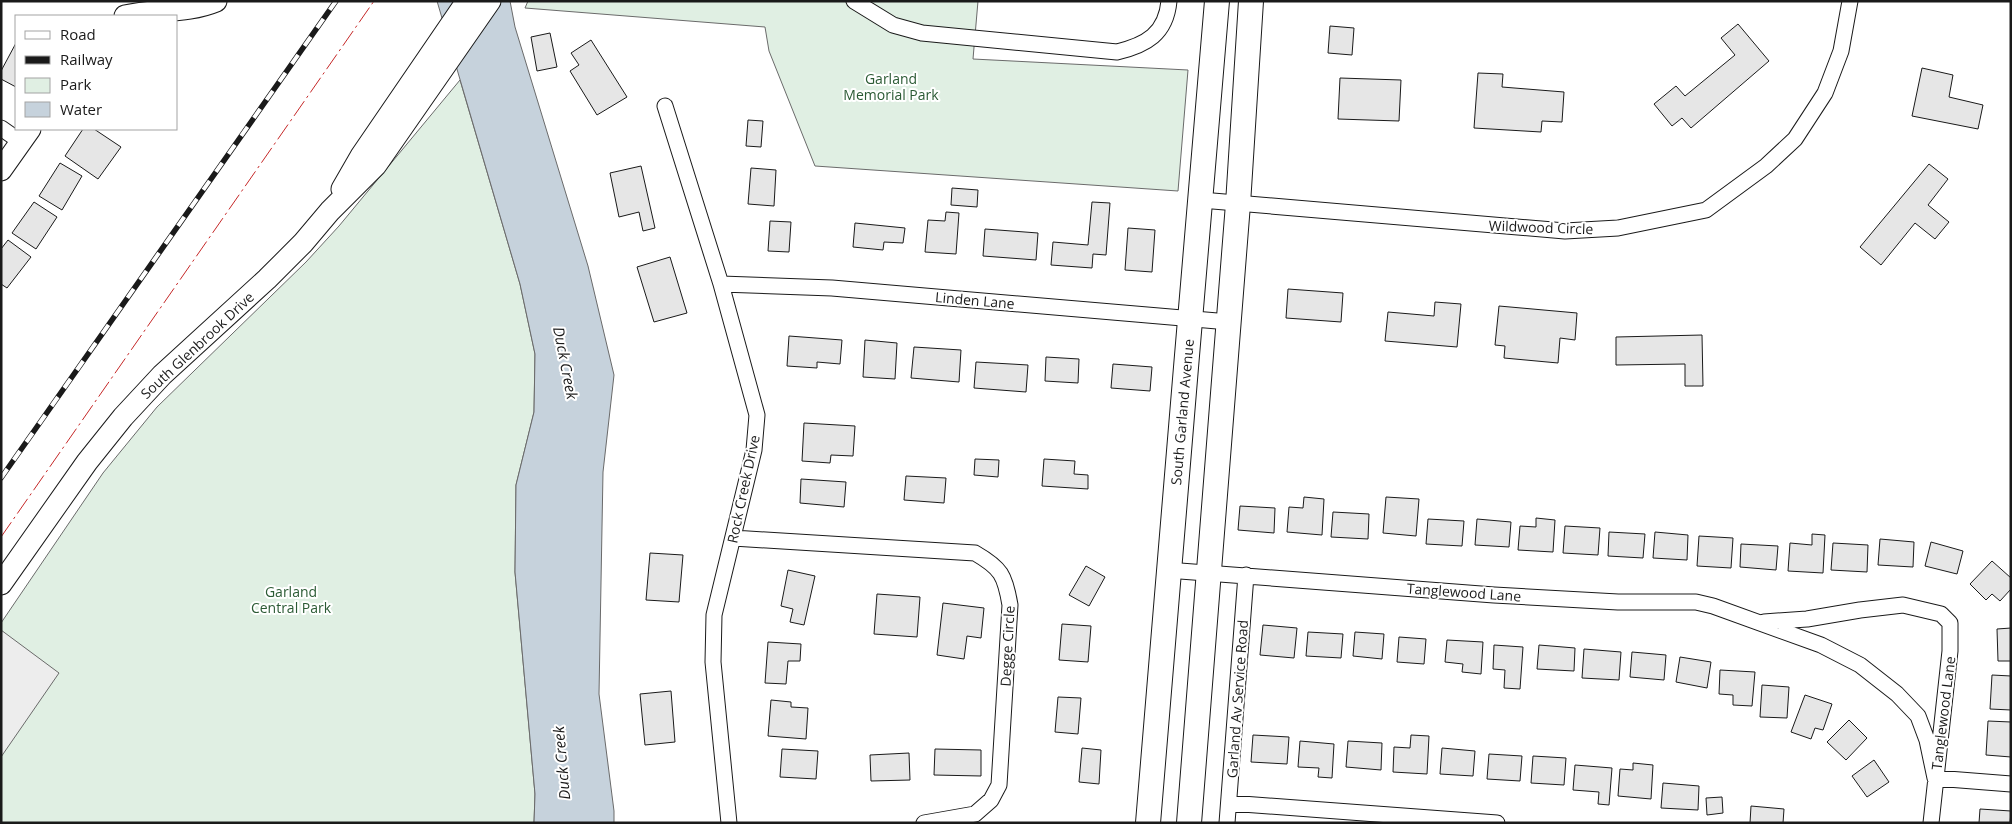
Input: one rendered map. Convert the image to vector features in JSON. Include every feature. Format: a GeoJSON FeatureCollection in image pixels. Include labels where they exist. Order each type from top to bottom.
{"type":"FeatureCollection","features":[{"type":"Feature","properties":{"kind":"main road","name":"South Garland Avenue"},"geometry":{"type":"LineString","coordinates":[[1148,823],[1217,1]]}},
{"type":"Feature","properties":{"kind":"main road"},"geometry":{"type":"LineString","coordinates":[[1190,823],[1238,204],[1251,1]]}},
{"type":"Feature","properties":{"kind":"street"},"geometry":{"type":"LineString","coordinates":[[130,15],[143,12],[200,8],[216,1]]}},
{"type":"Feature","properties":{"kind":"street","name":"South Glenbrook Drive"},"geometry":{"type":"LineString","coordinates":[[1,584],[87,462],[123,417],[162,375],[267,279],[376,165],[406,107],[467,1]]}},
{"type":"Feature","properties":{"kind":"street","name":"South Glenbrook Drive"},"geometry":{"type":"LineString","coordinates":[[406,107],[490,1]]}},
{"type":"Feature","properties":{"kind":"street"},"geometry":{"type":"LineString","coordinates":[[854,1],[893,25],[922,33],[1117,52],[1139,46],[1150,39],[1159,29],[1169,1]]}},
{"type":"Feature","properties":{"kind":"street","name":"Wildwood Circle"},"geometry":{"type":"LineString","coordinates":[[1201,200],[1565,231],[1618,228],[1706,210],[1766,166],[1795,138],[1825,93],[1841,51],[1850,1]]}},
{"type":"Feature","properties":{"kind":"street","name":"Rock Creek Drive"},"geometry":{"type":"LineString","coordinates":[[665,106],[721,284],[757,415],[754,450],[714,615],[713,662],[729,823]]}},
{"type":"Feature","properties":{"kind":"street"},"geometry":{"type":"LineString","coordinates":[[1,128],[25,135],[1,170]]}},
{"type":"Feature","properties":{"kind":"street","name":"Linden Lane"},"geometry":{"type":"LineString","coordinates":[[721,284],[832,288],[1229,322]]}},
{"type":"Feature","properties":{"kind":"street","name":"Degge Circle"},"geometry":{"type":"LineString","coordinates":[[733,538],[975,553],[992,563],[1005,579],[1010,605],[999,785],[991,800],[975,814],[924,823]]}},
{"type":"Feature","properties":{"kind":"street","name":"Tanglewood Lane"},"geometry":{"type":"LineString","coordinates":[[1168,570],[1590,601],[1696,602],[1821,645],[1860,665],[1897,694],[1918,716],[1927,740],[1935,778]]}},
{"type":"Feature","properties":{"kind":"street","name":"Garland Av Service Road"},"geometry":{"type":"LineString","coordinates":[[1227,823],[1246,575]]}},
{"type":"Feature","properties":{"kind":"street","name":"Tanglewood Lane"},"geometry":{"type":"LineString","coordinates":[[1758,622],[1807,619],[1903,605],[1941,614],[1950,623],[1950,651],[1935,778]]}},
{"type":"Feature","properties":{"kind":"street"},"geometry":{"type":"LineString","coordinates":[[1931,823],[1935,778],[2011,784]]}},
{"type":"Feature","properties":{"kind":"street"},"geometry":{"type":"LineString","coordinates":[[1229,804],[1497,823]]}},
{"type":"Feature","properties":{"kind":"green space","name":"Garland Memorial Park"},"geometry":{"type":"Polygon","coordinates":[[[528,1],[978,1],[973,59],[1188,70],[1178,191],[815,166],[769,51],[765,27],[525,8],[528,1]]]}},
{"type":"Feature","properties":{"kind":"green space","name":"Garland Central Park"},"geometry":{"type":"Polygon","coordinates":[[[460,80],[520,284],[535,354],[534,412],[516,485],[515,572],[535,794],[534,823],[1,823],[1,623],[103,473],[157,407],[306,262],[339,226],[460,80]]]}},
{"type":"Feature","properties":{"kind":"shaded area"},"geometry":{"type":"Polygon","coordinates":[[[1,630],[59,673],[1,757],[1,630]]]}},
{"type":"Feature","properties":{"kind":"water","name":"Duck Creek"},"geometry":{"type":"Polygon","coordinates":[[[437,1],[510,1],[515,27],[588,266],[614,375],[603,472],[599,694],[614,823],[534,823],[535,794],[515,572],[516,485],[534,412],[535,354],[520,284],[437,1]]]}},
{"type":"Feature","properties":{"kind":"building"},"geometry":{"type":"Polygon","coordinates":[[[1738,24],[1769,61],[1691,128],[1682,118],[1672,126],[1654,104],[1676,86],[1685,96],[1735,55],[1721,38],[1738,24]]]}},
{"type":"Feature","properties":{"kind":"building"},"geometry":{"type":"Polygon","coordinates":[[[1330,26],[1354,28],[1352,55],[1328,53],[1330,26]]]}},
{"type":"Feature","properties":{"kind":"building"},"geometry":{"type":"Polygon","coordinates":[[[550,33],[557,67],[537,71],[531,37],[550,33]]]}},
{"type":"Feature","properties":{"kind":"building"},"geometry":{"type":"Polygon","coordinates":[[[591,40],[627,97],[597,115],[570,71],[579,65],[571,53],[591,40]]]}},
{"type":"Feature","properties":{"kind":"building"},"geometry":{"type":"Polygon","coordinates":[[[15,45],[15,86],[1,79],[1,71],[15,45]]]}},
{"type":"Feature","properties":{"kind":"building"},"geometry":{"type":"Polygon","coordinates":[[[1922,68],[1953,75],[1949,97],[1983,105],[1978,129],[1912,116],[1922,68]]]}},
{"type":"Feature","properties":{"kind":"building"},"geometry":{"type":"Polygon","coordinates":[[[1478,73],[1503,74],[1502,87],[1564,92],[1562,122],[1542,121],[1541,132],[1474,128],[1478,73]]]}},
{"type":"Feature","properties":{"kind":"building"},"geometry":{"type":"Polygon","coordinates":[[[1340,78],[1401,80],[1399,121],[1338,119],[1340,78]]]}},
{"type":"Feature","properties":{"kind":"building"},"geometry":{"type":"Polygon","coordinates":[[[748,120],[763,121],[761,147],[746,146],[748,120]]]}},
{"type":"Feature","properties":{"kind":"building"},"geometry":{"type":"Polygon","coordinates":[[[82,130],[96,130],[121,147],[98,179],[65,156],[82,130]]]}},
{"type":"Feature","properties":{"kind":"building"},"geometry":{"type":"Polygon","coordinates":[[[60,163],[82,176],[62,210],[39,196],[60,163]]]}},
{"type":"Feature","properties":{"kind":"building"},"geometry":{"type":"Polygon","coordinates":[[[1929,164],[1948,179],[1928,205],[1949,222],[1935,239],[1915,223],[1881,265],[1860,247],[1929,164]]]}},
{"type":"Feature","properties":{"kind":"building"},"geometry":{"type":"Polygon","coordinates":[[[641,166],[655,228],[643,231],[639,212],[619,217],[610,173],[641,166]]]}},
{"type":"Feature","properties":{"kind":"building"},"geometry":{"type":"Polygon","coordinates":[[[751,168],[776,170],[774,206],[748,204],[751,168]]]}},
{"type":"Feature","properties":{"kind":"building"},"geometry":{"type":"Polygon","coordinates":[[[952,188],[978,190],[977,207],[951,205],[952,188]]]}},
{"type":"Feature","properties":{"kind":"building"},"geometry":{"type":"Polygon","coordinates":[[[34,202],[57,217],[36,249],[12,233],[34,202]]]}},
{"type":"Feature","properties":{"kind":"building"},"geometry":{"type":"Polygon","coordinates":[[[1092,202],[1110,203],[1106,255],[1093,254],[1092,268],[1051,265],[1053,242],[1088,245],[1092,202]]]}},
{"type":"Feature","properties":{"kind":"building"},"geometry":{"type":"Polygon","coordinates":[[[946,212],[959,213],[956,254],[925,252],[928,220],[945,221],[946,212]]]}},
{"type":"Feature","properties":{"kind":"building"},"geometry":{"type":"Polygon","coordinates":[[[770,221],[791,222],[789,252],[768,251],[770,221]]]}},
{"type":"Feature","properties":{"kind":"building"},"geometry":{"type":"Polygon","coordinates":[[[855,223],[905,228],[903,243],[884,242],[883,250],[853,247],[855,223]]]}},
{"type":"Feature","properties":{"kind":"building"},"geometry":{"type":"Polygon","coordinates":[[[1128,228],[1155,230],[1152,272],[1125,270],[1128,228]]]}},
{"type":"Feature","properties":{"kind":"building"},"geometry":{"type":"Polygon","coordinates":[[[985,229],[1038,233],[1036,260],[983,256],[985,229]]]}},
{"type":"Feature","properties":{"kind":"building"},"geometry":{"type":"Polygon","coordinates":[[[8,240],[31,257],[7,288],[1,284],[1,249],[8,240]]]}},
{"type":"Feature","properties":{"kind":"building"},"geometry":{"type":"Polygon","coordinates":[[[670,257],[687,313],[654,322],[637,267],[670,257]]]}},
{"type":"Feature","properties":{"kind":"building"},"geometry":{"type":"Polygon","coordinates":[[[1288,289],[1343,293],[1341,322],[1286,318],[1288,289]]]}},
{"type":"Feature","properties":{"kind":"building"},"geometry":{"type":"Polygon","coordinates":[[[1435,302],[1461,304],[1457,347],[1385,341],[1388,312],[1434,316],[1435,302]]]}},
{"type":"Feature","properties":{"kind":"building"},"geometry":{"type":"Polygon","coordinates":[[[1499,306],[1577,313],[1575,340],[1560,338],[1558,363],[1504,358],[1505,346],[1495,345],[1499,306]]]}},
{"type":"Feature","properties":{"kind":"building"},"geometry":{"type":"Polygon","coordinates":[[[1702,335],[1703,386],[1685,386],[1685,364],[1616,365],[1616,337],[1702,335]]]}},
{"type":"Feature","properties":{"kind":"building"},"geometry":{"type":"Polygon","coordinates":[[[789,336],[842,340],[840,364],[817,362],[817,368],[787,366],[789,336]]]}},
{"type":"Feature","properties":{"kind":"building"},"geometry":{"type":"Polygon","coordinates":[[[865,340],[897,343],[895,379],[863,377],[865,340]]]}},
{"type":"Feature","properties":{"kind":"building"},"geometry":{"type":"Polygon","coordinates":[[[914,347],[961,350],[959,382],[911,378],[914,347]]]}},
{"type":"Feature","properties":{"kind":"building"},"geometry":{"type":"Polygon","coordinates":[[[1046,357],[1079,359],[1078,383],[1045,381],[1046,357]]]}},
{"type":"Feature","properties":{"kind":"building"},"geometry":{"type":"Polygon","coordinates":[[[976,362],[1028,365],[1026,392],[974,388],[976,362]]]}},
{"type":"Feature","properties":{"kind":"building"},"geometry":{"type":"Polygon","coordinates":[[[1113,364],[1152,367],[1150,391],[1111,388],[1113,364]]]}},
{"type":"Feature","properties":{"kind":"building"},"geometry":{"type":"Polygon","coordinates":[[[804,423],[855,426],[853,456],[831,455],[830,463],[802,461],[804,423]]]}},
{"type":"Feature","properties":{"kind":"building"},"geometry":{"type":"Polygon","coordinates":[[[975,459],[999,460],[998,477],[974,475],[975,459]]]}},
{"type":"Feature","properties":{"kind":"building"},"geometry":{"type":"Polygon","coordinates":[[[1044,459],[1075,461],[1074,474],[1088,475],[1088,489],[1042,486],[1044,459]]]}},
{"type":"Feature","properties":{"kind":"building"},"geometry":{"type":"Polygon","coordinates":[[[906,476],[946,478],[944,503],[904,500],[906,476]]]}},
{"type":"Feature","properties":{"kind":"building"},"geometry":{"type":"Polygon","coordinates":[[[801,479],[846,482],[844,507],[800,503],[801,479]]]}},
{"type":"Feature","properties":{"kind":"building"},"geometry":{"type":"Polygon","coordinates":[[[1304,497],[1324,499],[1322,535],[1287,532],[1289,507],[1303,508],[1304,497]]]}},
{"type":"Feature","properties":{"kind":"building"},"geometry":{"type":"Polygon","coordinates":[[[1386,497],[1419,499],[1416,536],[1383,533],[1386,497]]]}},
{"type":"Feature","properties":{"kind":"building"},"geometry":{"type":"Polygon","coordinates":[[[1240,506],[1275,508],[1274,533],[1238,530],[1240,506]]]}},
{"type":"Feature","properties":{"kind":"building"},"geometry":{"type":"Polygon","coordinates":[[[1333,512],[1369,514],[1368,539],[1331,537],[1333,512]]]}},
{"type":"Feature","properties":{"kind":"building"},"geometry":{"type":"Polygon","coordinates":[[[1536,518],[1555,520],[1553,552],[1518,550],[1520,526],[1536,527],[1536,518]]]}},
{"type":"Feature","properties":{"kind":"building"},"geometry":{"type":"Polygon","coordinates":[[[1428,519],[1464,521],[1462,546],[1426,544],[1428,519]]]}},
{"type":"Feature","properties":{"kind":"building"},"geometry":{"type":"Polygon","coordinates":[[[1477,519],[1511,522],[1509,547],[1475,545],[1477,519]]]}},
{"type":"Feature","properties":{"kind":"building"},"geometry":{"type":"Polygon","coordinates":[[[1565,526],[1600,528],[1598,555],[1563,553],[1565,526]]]}},
{"type":"Feature","properties":{"kind":"building"},"geometry":{"type":"Polygon","coordinates":[[[1609,532],[1645,534],[1643,558],[1608,556],[1609,532]]]}},
{"type":"Feature","properties":{"kind":"building"},"geometry":{"type":"Polygon","coordinates":[[[1655,532],[1688,535],[1687,560],[1653,558],[1655,532]]]}},
{"type":"Feature","properties":{"kind":"building"},"geometry":{"type":"Polygon","coordinates":[[[1812,534],[1825,535],[1823,573],[1788,571],[1790,543],[1812,545],[1812,534]]]}},
{"type":"Feature","properties":{"kind":"building"},"geometry":{"type":"Polygon","coordinates":[[[1699,536],[1733,538],[1731,568],[1697,566],[1699,536]]]}},
{"type":"Feature","properties":{"kind":"building"},"geometry":{"type":"Polygon","coordinates":[[[1880,539],[1914,542],[1913,567],[1878,565],[1880,539]]]}},
{"type":"Feature","properties":{"kind":"building"},"geometry":{"type":"Polygon","coordinates":[[[1931,542],[1963,551],[1957,574],[1925,566],[1931,542]]]}},
{"type":"Feature","properties":{"kind":"building"},"geometry":{"type":"Polygon","coordinates":[[[1833,543],[1868,545],[1867,572],[1831,570],[1833,543]]]}},
{"type":"Feature","properties":{"kind":"building"},"geometry":{"type":"Polygon","coordinates":[[[1741,544],[1778,546],[1776,570],[1740,567],[1741,544]]]}},
{"type":"Feature","properties":{"kind":"building"},"geometry":{"type":"Polygon","coordinates":[[[650,553],[683,555],[679,602],[646,600],[650,553]]]}},
{"type":"Feature","properties":{"kind":"building"},"geometry":{"type":"Polygon","coordinates":[[[1992,561],[2011,578],[2011,589],[2000,601],[1992,594],[1986,600],[1970,584],[1992,561]]]}},
{"type":"Feature","properties":{"kind":"building"},"geometry":{"type":"Polygon","coordinates":[[[1086,566],[1105,577],[1089,606],[1069,595],[1086,566]]]}},
{"type":"Feature","properties":{"kind":"building"},"geometry":{"type":"Polygon","coordinates":[[[788,570],[815,576],[804,625],[790,622],[793,609],[781,606],[788,570]]]}},
{"type":"Feature","properties":{"kind":"building"},"geometry":{"type":"Polygon","coordinates":[[[877,594],[920,597],[917,637],[874,634],[877,594]]]}},
{"type":"Feature","properties":{"kind":"building"},"geometry":{"type":"Polygon","coordinates":[[[943,603],[984,608],[981,638],[967,636],[964,659],[937,655],[943,603]]]}},
{"type":"Feature","properties":{"kind":"building"},"geometry":{"type":"Polygon","coordinates":[[[1062,624],[1091,626],[1088,662],[1059,660],[1062,624]]]}},
{"type":"Feature","properties":{"kind":"building"},"geometry":{"type":"Polygon","coordinates":[[[1263,625],[1297,628],[1294,658],[1260,655],[1263,625]]]}},
{"type":"Feature","properties":{"kind":"building"},"geometry":{"type":"Polygon","coordinates":[[[2011,628],[2011,661],[1998,661],[1997,629],[2011,628]]]}},
{"type":"Feature","properties":{"kind":"building"},"geometry":{"type":"Polygon","coordinates":[[[1308,632],[1343,634],[1341,658],[1306,656],[1308,632]]]}},
{"type":"Feature","properties":{"kind":"building"},"geometry":{"type":"Polygon","coordinates":[[[1355,632],[1384,634],[1382,659],[1353,656],[1355,632]]]}},
{"type":"Feature","properties":{"kind":"building"},"geometry":{"type":"Polygon","coordinates":[[[1399,637],[1426,639],[1424,664],[1397,662],[1399,637]]]}},
{"type":"Feature","properties":{"kind":"building"},"geometry":{"type":"Polygon","coordinates":[[[1447,640],[1483,642],[1481,674],[1462,672],[1463,664],[1445,662],[1447,640]]]}},
{"type":"Feature","properties":{"kind":"building"},"geometry":{"type":"Polygon","coordinates":[[[768,642],[801,644],[800,661],[788,661],[786,684],[765,683],[768,642]]]}},
{"type":"Feature","properties":{"kind":"building"},"geometry":{"type":"Polygon","coordinates":[[[1494,645],[1523,647],[1520,689],[1504,688],[1505,670],[1493,669],[1494,645]]]}},
{"type":"Feature","properties":{"kind":"building"},"geometry":{"type":"Polygon","coordinates":[[[1539,645],[1575,648],[1574,671],[1537,669],[1539,645]]]}},
{"type":"Feature","properties":{"kind":"building"},"geometry":{"type":"Polygon","coordinates":[[[1584,649],[1621,652],[1619,680],[1582,678],[1584,649]]]}},
{"type":"Feature","properties":{"kind":"building"},"geometry":{"type":"Polygon","coordinates":[[[1632,652],[1666,655],[1664,680],[1630,677],[1632,652]]]}},
{"type":"Feature","properties":{"kind":"building"},"geometry":{"type":"Polygon","coordinates":[[[1680,657],[1711,662],[1707,688],[1676,682],[1680,657]]]}},
{"type":"Feature","properties":{"kind":"building"},"geometry":{"type":"Polygon","coordinates":[[[1720,670],[1755,672],[1752,706],[1733,705],[1733,695],[1719,694],[1720,670]]]}},
{"type":"Feature","properties":{"kind":"building"},"geometry":{"type":"Polygon","coordinates":[[[1992,675],[2011,676],[2011,710],[1990,709],[1992,675]]]}},
{"type":"Feature","properties":{"kind":"building"},"geometry":{"type":"Polygon","coordinates":[[[1762,685],[1789,687],[1787,718],[1760,717],[1762,685]]]}},
{"type":"Feature","properties":{"kind":"building"},"geometry":{"type":"Polygon","coordinates":[[[671,691],[675,742],[645,745],[640,694],[671,691]]]}},
{"type":"Feature","properties":{"kind":"building"},"geometry":{"type":"Polygon","coordinates":[[[1805,695],[1832,704],[1823,730],[1815,728],[1811,739],[1791,732],[1805,695]]]}},
{"type":"Feature","properties":{"kind":"building"},"geometry":{"type":"Polygon","coordinates":[[[1058,697],[1081,698],[1078,734],[1055,732],[1058,697]]]}},
{"type":"Feature","properties":{"kind":"building"},"geometry":{"type":"Polygon","coordinates":[[[771,700],[791,702],[791,707],[808,708],[806,739],[768,736],[771,700]]]}},
{"type":"Feature","properties":{"kind":"building"},"geometry":{"type":"Polygon","coordinates":[[[1849,720],[1867,738],[1846,760],[1827,742],[1849,720]]]}},
{"type":"Feature","properties":{"kind":"building"},"geometry":{"type":"Polygon","coordinates":[[[1988,721],[2011,722],[2011,757],[1986,755],[1988,721]]]}},
{"type":"Feature","properties":{"kind":"building"},"geometry":{"type":"Polygon","coordinates":[[[1253,735],[1289,737],[1287,764],[1251,762],[1253,735]]]}},
{"type":"Feature","properties":{"kind":"building"},"geometry":{"type":"Polygon","coordinates":[[[1411,735],[1429,736],[1427,774],[1393,772],[1394,747],[1410,748],[1411,735]]]}},
{"type":"Feature","properties":{"kind":"building"},"geometry":{"type":"Polygon","coordinates":[[[1300,741],[1334,744],[1332,778],[1318,777],[1319,768],[1298,767],[1300,741]]]}},
{"type":"Feature","properties":{"kind":"building"},"geometry":{"type":"Polygon","coordinates":[[[1348,741],[1382,743],[1381,770],[1346,767],[1348,741]]]}},
{"type":"Feature","properties":{"kind":"building"},"geometry":{"type":"Polygon","coordinates":[[[1082,748],[1101,750],[1099,784],[1079,782],[1082,748]]]}},
{"type":"Feature","properties":{"kind":"building"},"geometry":{"type":"Polygon","coordinates":[[[1442,748],[1475,751],[1473,776],[1440,774],[1442,748]]]}},
{"type":"Feature","properties":{"kind":"building"},"geometry":{"type":"Polygon","coordinates":[[[782,749],[818,751],[816,779],[780,777],[782,749]]]}},
{"type":"Feature","properties":{"kind":"building"},"geometry":{"type":"Polygon","coordinates":[[[935,749],[981,750],[981,776],[934,775],[935,749]]]}},
{"type":"Feature","properties":{"kind":"building"},"geometry":{"type":"Polygon","coordinates":[[[909,753],[910,780],[871,781],[870,755],[909,753]]]}},
{"type":"Feature","properties":{"kind":"building"},"geometry":{"type":"Polygon","coordinates":[[[1489,754],[1522,756],[1520,781],[1487,779],[1489,754]]]}},
{"type":"Feature","properties":{"kind":"building"},"geometry":{"type":"Polygon","coordinates":[[[1533,756],[1566,758],[1564,785],[1531,783],[1533,756]]]}},
{"type":"Feature","properties":{"kind":"building"},"geometry":{"type":"Polygon","coordinates":[[[1874,760],[1889,782],[1867,797],[1852,776],[1874,760]]]}},
{"type":"Feature","properties":{"kind":"building"},"geometry":{"type":"Polygon","coordinates":[[[1633,763],[1653,765],[1651,799],[1618,796],[1620,769],[1633,770],[1633,763]]]}},
{"type":"Feature","properties":{"kind":"building"},"geometry":{"type":"Polygon","coordinates":[[[1575,765],[1612,768],[1609,805],[1598,804],[1599,792],[1573,790],[1575,765]]]}},
{"type":"Feature","properties":{"kind":"building"},"geometry":{"type":"Polygon","coordinates":[[[1663,783],[1699,786],[1698,810],[1661,808],[1663,783]]]}},
{"type":"Feature","properties":{"kind":"building"},"geometry":{"type":"Polygon","coordinates":[[[1722,797],[1723,813],[1707,815],[1706,798],[1722,797]]]}},
{"type":"Feature","properties":{"kind":"building"},"geometry":{"type":"Polygon","coordinates":[[[1751,806],[1784,809],[1783,823],[1750,823],[1751,806]]]}},
{"type":"Feature","properties":{"kind":"building"},"geometry":{"type":"Polygon","coordinates":[[[1980,809],[2011,811],[2010,823],[1979,823],[1980,809]]]}},
{"type":"Feature","properties":{"kind":"railway"},"geometry":{"type":"LineString","coordinates":[[1,478],[336,1]]}},
{"type":"Feature","properties":{"kind":"power"},"geometry":{"type":"LineString","coordinates":[[1,537],[374,1]]}}]}
